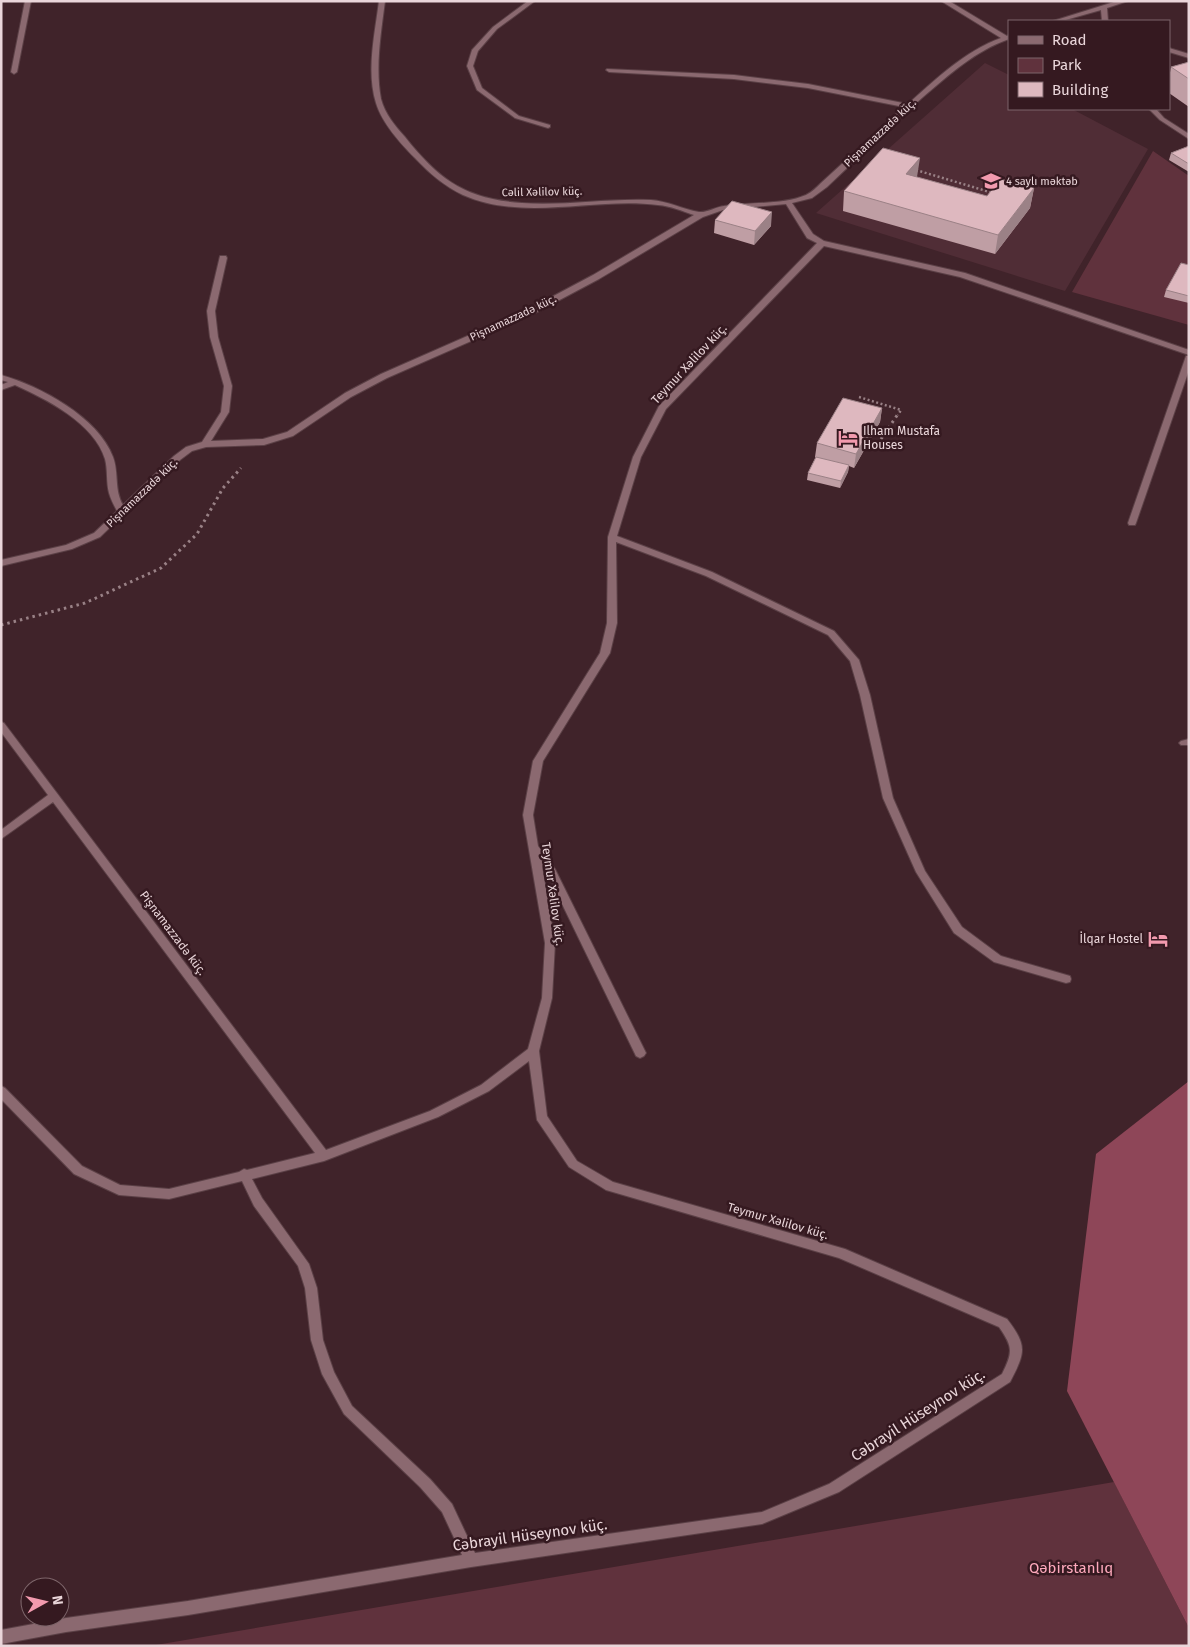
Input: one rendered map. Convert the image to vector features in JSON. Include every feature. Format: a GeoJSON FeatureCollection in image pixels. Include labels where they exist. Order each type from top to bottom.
{"type":"FeatureCollection","features":[{"type":"Feature","properties":{"kind":"street"},"geometry":{"type":"LineString","coordinates":[[14,72],[28,1]]}},
{"type":"Feature","properties":{"kind":"street","name":"Cəlil Xəlilov küç."},"geometry":{"type":"LineString","coordinates":[[382,1],[374,90],[382,112],[421,162],[439,178],[466,195],[499,204],[551,205],[619,201],[654,202],[700,214]]}},
{"type":"Feature","properties":{"kind":"street"},"geometry":{"type":"LineString","coordinates":[[532,1],[495,28],[475,50],[470,66],[478,89],[517,117],[548,126]]}},
{"type":"Feature","properties":{"kind":"street"},"geometry":{"type":"LineString","coordinates":[[944,1],[1007,37]]}},
{"type":"Feature","properties":{"kind":"street"},"geometry":{"type":"LineString","coordinates":[[1060,20],[1104,9],[1125,1]]}},
{"type":"Feature","properties":{"kind":"street"},"geometry":{"type":"LineString","coordinates":[[1104,9],[1105,20]]}},
{"type":"Feature","properties":{"kind":"street","name":"Pişnamazzadə küç."},"geometry":{"type":"LineString","coordinates":[[1,563],[69,547],[97,535],[106,528],[121,510],[189,449],[205,444],[230,441],[264,442],[290,434],[348,395],[384,376],[534,310],[596,277],[700,214],[738,205],[788,202],[808,196],[824,185],[953,68],[987,45],[1007,37]]}},
{"type":"Feature","properties":{"kind":"street"},"geometry":{"type":"LineString","coordinates":[[1170,50],[1189,56]]}},
{"type":"Feature","properties":{"kind":"street"},"geometry":{"type":"LineString","coordinates":[[609,70],[752,79],[808,86],[909,106]]}},
{"type":"Feature","properties":{"kind":"street"},"geometry":{"type":"LineString","coordinates":[[1153,110],[1162,119],[1189,137]]}},
{"type":"Feature","properties":{"kind":"street"},"geometry":{"type":"LineString","coordinates":[[788,202],[810,236],[822,242],[962,275],[1189,353]]}},
{"type":"Feature","properties":{"kind":"street","name":"Teymur Xəlilov küç."},"geometry":{"type":"LineString","coordinates":[[822,242],[662,408],[637,457],[612,537],[612,622],[604,653],[538,761],[528,815],[550,943],[547,998],[532,1051],[541,1117],[573,1164],[610,1186],[841,1253],[1003,1323],[1016,1339],[1018,1357]]}},
{"type":"Feature","properties":{"kind":"street"},"geometry":{"type":"LineString","coordinates":[[205,444],[225,412],[228,386],[214,337],[211,311],[223,258]]}},
{"type":"Feature","properties":{"kind":"street"},"geometry":{"type":"LineString","coordinates":[[1132,523],[1189,358]]}},
{"type":"Feature","properties":{"kind":"street"},"geometry":{"type":"LineString","coordinates":[[1,377],[16,382],[73,414],[102,440],[109,457],[113,494],[121,510]]}},
{"type":"Feature","properties":{"kind":"street"},"geometry":{"type":"LineString","coordinates":[[1,388],[16,382]]}},
{"type":"Feature","properties":{"kind":"street"},"geometry":{"type":"LineString","coordinates":[[612,537],[709,574],[831,634],[854,660],[865,695],[888,798],[921,872],[958,930],[998,959],[1066,979]]}},
{"type":"Feature","properties":{"kind":"street","name":"Pişnamazzadə küç."},"geometry":{"type":"LineString","coordinates":[[1,725],[324,1156]]}},
{"type":"Feature","properties":{"kind":"street"},"geometry":{"type":"LineString","coordinates":[[1,835],[54,796]]}},
{"type":"Feature","properties":{"kind":"street"},"geometry":{"type":"LineString","coordinates":[[534,847],[550,869],[640,1053]]}},
{"type":"Feature","properties":{"kind":"street"},"geometry":{"type":"LineString","coordinates":[[1,1091],[78,1170],[119,1190],[169,1194],[244,1174],[324,1156],[434,1114],[485,1088],[532,1051]]}},
{"type":"Feature","properties":{"kind":"street"},"geometry":{"type":"LineString","coordinates":[[244,1174],[258,1202],[303,1264],[310,1288],[316,1340],[328,1374],[348,1410],[425,1483],[447,1508],[471,1560]]}},
{"type":"Feature","properties":{"kind":"street","name":"Cəbrayil Hüseynov küç."},"geometry":{"type":"LineString","coordinates":[[1,1637],[66,1625],[188,1608],[471,1560],[762,1518],[834,1488],[1006,1378],[1018,1357]]}},
{"type":"Feature","properties":{"kind":"path"},"geometry":{"type":"LineString","coordinates":[[912,169],[994,193]]}},
{"type":"Feature","properties":{"kind":"path"},"geometry":{"type":"LineString","coordinates":[[860,398],[901,410],[881,439]]}},
{"type":"Feature","properties":{"kind":"path"},"geometry":{"type":"LineString","coordinates":[[1,625],[85,603],[162,568],[197,534],[223,488],[264,442]]}},
{"type":"Feature","properties":{"kind":"shaded area","name":"4 saylı məktəb"},"geometry":{"type":"Polygon","coordinates":[[[985,63],[1008,74],[1008,110],[1074,110],[1148,149],[1065,291],[816,213],[985,63]]]}},
{"type":"Feature","properties":{"kind":"shaded area"},"geometry":{"type":"Polygon","coordinates":[[[1189,1081],[1189,1628],[1067,1391],[1096,1154],[1189,1081]]]}},
{"type":"Feature","properties":{"kind":"green space"},"geometry":{"type":"Polygon","coordinates":[[[1153,151],[1189,176],[1189,325],[1072,292],[1153,151]]]}},
{"type":"Feature","properties":{"kind":"green space","name":"Qəbirstanlıq"},"geometry":{"type":"Polygon","coordinates":[[[1114,1482],[1189,1628],[1189,1646],[150,1646],[1114,1482]]]}},
{"type":"Feature","properties":{"kind":"building"},"geometry":{"type":"Polygon","coordinates":[[[1189,62],[1189,79],[1171,67],[1189,62]]]}},
{"type":"Feature","properties":{"kind":"building"},"geometry":{"type":"Polygon","coordinates":[[[1189,146],[1189,164],[1171,153],[1189,146]]]}},
{"type":"Feature","properties":{"kind":"building"},"geometry":{"type":"Polygon","coordinates":[[[883,148],[920,158],[906,174],[987,196],[1000,179],[1034,188],[998,235],[844,191],[883,148]]]}},
{"type":"Feature","properties":{"kind":"building"},"geometry":{"type":"Polygon","coordinates":[[[732,201],[772,212],[755,231],[715,220],[732,201]]]}},
{"type":"Feature","properties":{"kind":"building"},"geometry":{"type":"Polygon","coordinates":[[[1181,263],[1189,265],[1189,296],[1166,290],[1181,263]]]}},
{"type":"Feature","properties":{"kind":"building"},"geometry":{"type":"Polygon","coordinates":[[[843,398],[882,408],[856,454],[817,443],[843,398]]]}},
{"type":"Feature","properties":{"kind":"building"},"geometry":{"type":"Polygon","coordinates":[[[816,457],[849,465],[841,481],[808,473],[816,457]]]}},
{"type":"Feature","properties":{"kind":"place","name":"4 saylı məktəb"},"geometry":{"type":"Point","coordinates":[991,181]}},
{"type":"Feature","properties":{"kind":"place","name":"Ilham Mustafa Houses"},"geometry":{"type":"Point","coordinates":[848,438]}},
{"type":"Feature","properties":{"kind":"place","name":"İlqar Hostel"},"geometry":{"type":"Point","coordinates":[1158,939]}}]}
